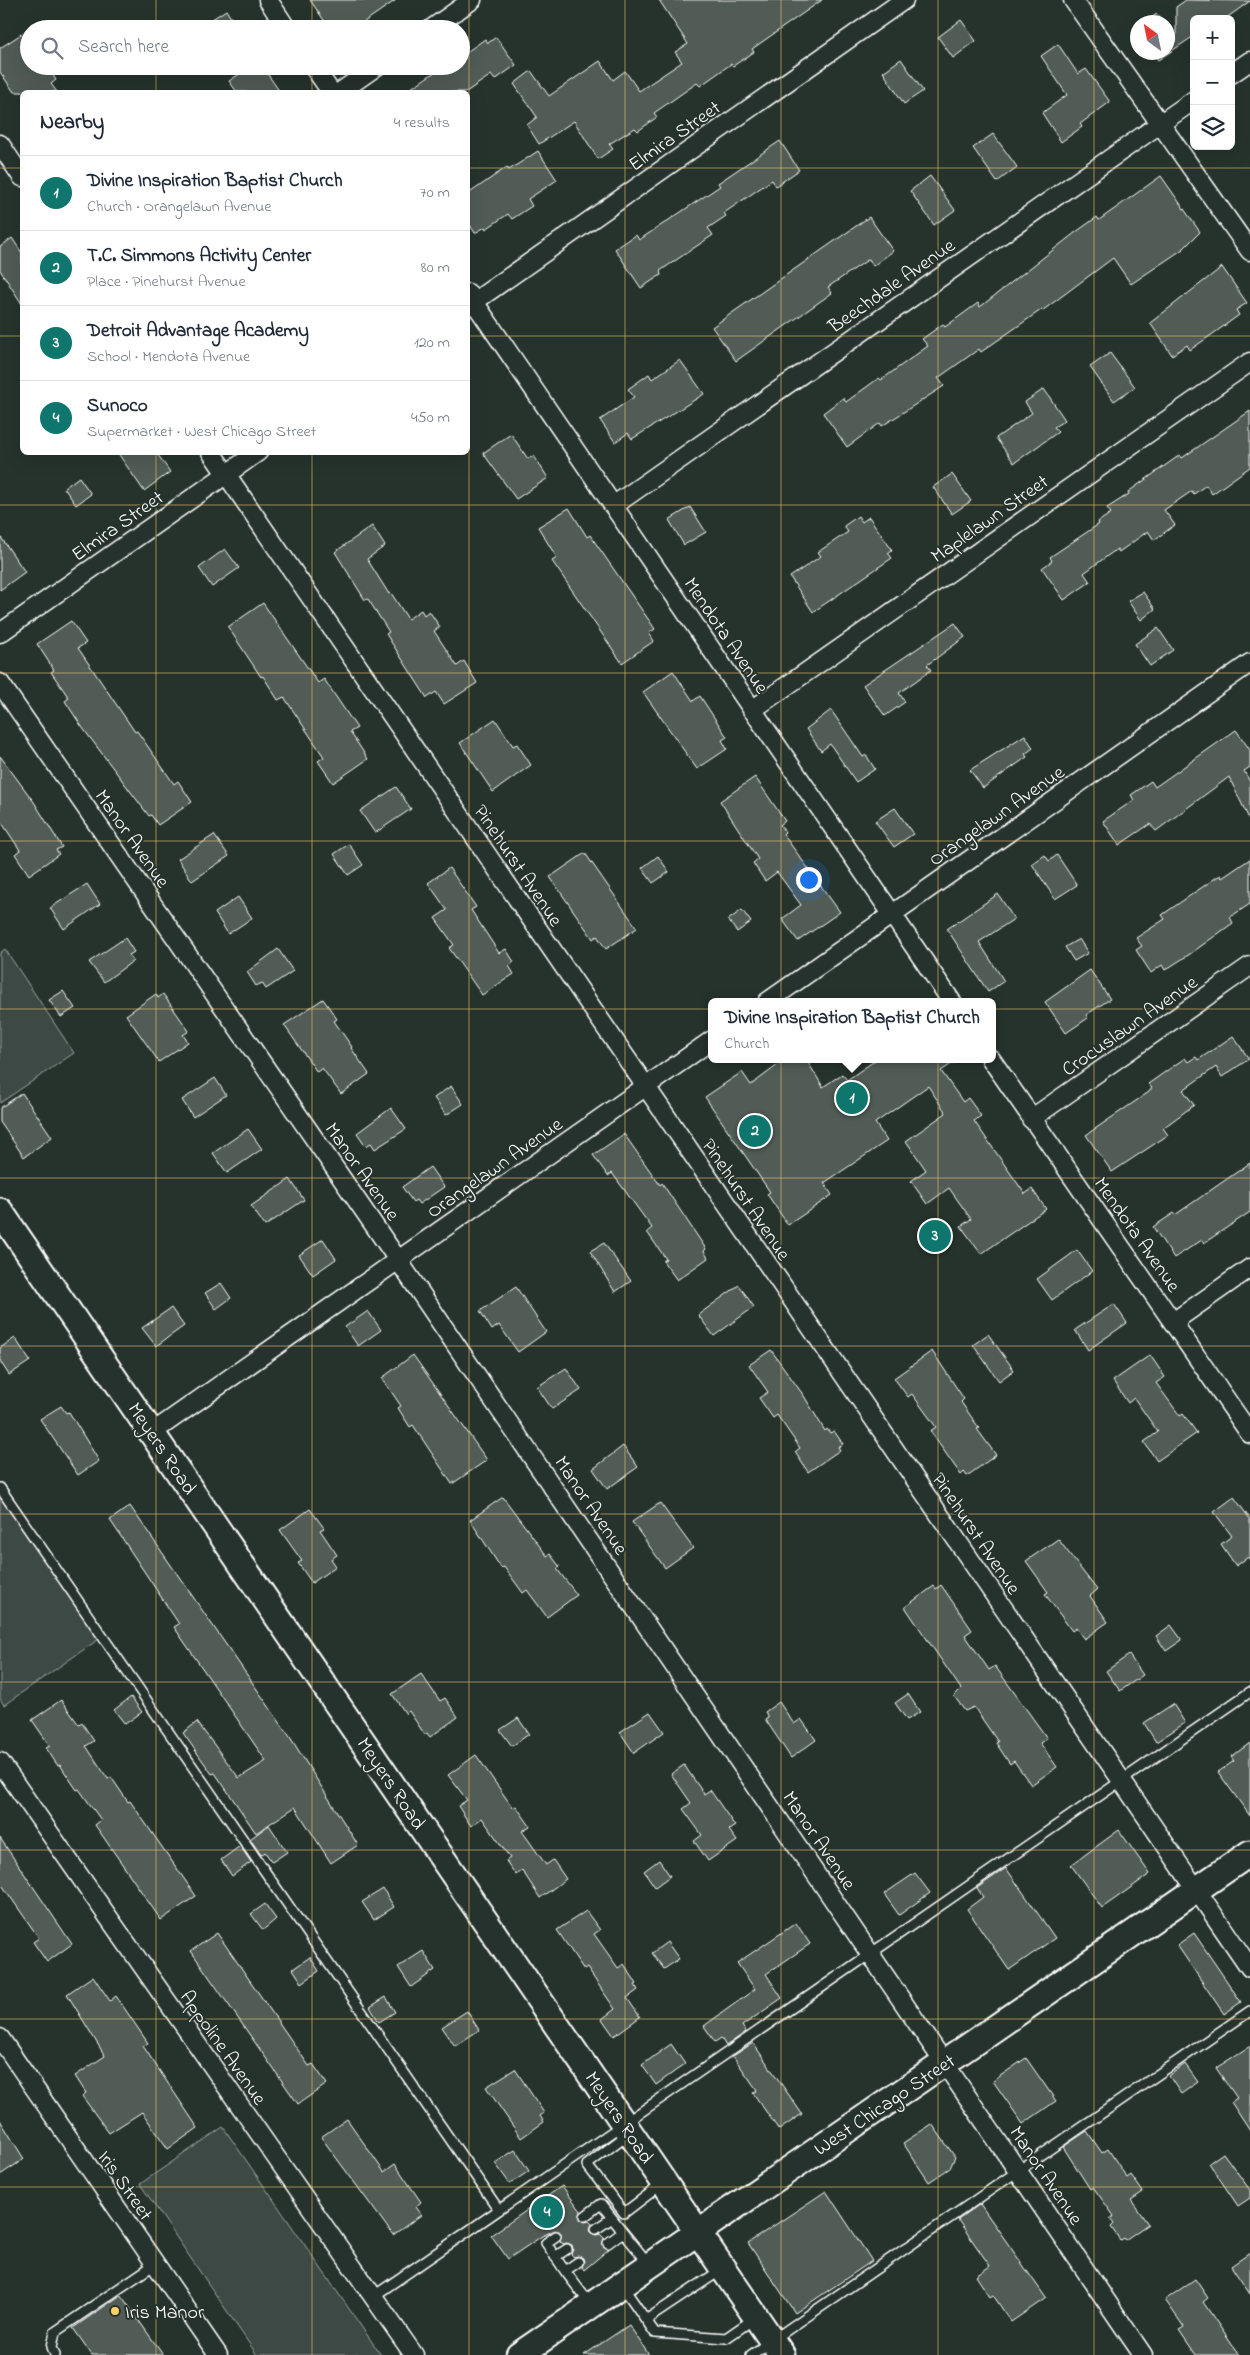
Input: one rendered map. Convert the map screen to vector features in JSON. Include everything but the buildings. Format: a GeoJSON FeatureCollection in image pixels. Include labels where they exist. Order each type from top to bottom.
{"type":"FeatureCollection","features":[{"type":"Feature","properties":{"kind":"street"},"geometry":{"type":"LineString","coordinates":[[268,0],[281,20]]}},
{"type":"Feature","properties":{"kind":"street"},"geometry":{"type":"LineString","coordinates":[[444,20],[472,0]]}},
{"type":"Feature","properties":{"kind":"street","name":"Elmira Street"},"geometry":{"type":"LineString","coordinates":[[470,300],[904,0]]}},
{"type":"Feature","properties":{"kind":"street"},"geometry":{"type":"LineString","coordinates":[[1073,0],[1250,252]]}},
{"type":"Feature","properties":{"kind":"street"},"geometry":{"type":"LineString","coordinates":[[1235,71],[1250,61]]}},
{"type":"Feature","properties":{"kind":"street"},"geometry":{"type":"LineString","coordinates":[[319,75],[330,90]]}},
{"type":"Feature","properties":{"kind":"street"},"geometry":{"type":"LineString","coordinates":[[343,90],[364,75]]}},
{"type":"Feature","properties":{"kind":"street","name":"Beechdale Avenue"},"geometry":{"type":"LineString","coordinates":[[613,506],[1190,103]]}},
{"type":"Feature","properties":{"kind":"street"},"geometry":{"type":"LineString","coordinates":[[0,144],[20,174]]}},
{"type":"Feature","properties":{"kind":"street","name":"Mendota Avenue"},"geometry":{"type":"LineString","coordinates":[[470,300],[949,998]]}},
{"type":"Feature","properties":{"kind":"street","name":"Maplelawn Street"},"geometry":{"type":"LineString","coordinates":[[752,710],[1250,362]]}},
{"type":"Feature","properties":{"kind":"street","name":"Pinehurst Avenue"},"geometry":{"type":"LineString","coordinates":[[213,455],[1250,1968]]}},
{"type":"Feature","properties":{"kind":"street","name":"Elmira Street"},"geometry":{"type":"LineString","coordinates":[[0,633],[254,455]]}},
{"type":"Feature","properties":{"kind":"street","name":"Orangelawn Avenue"},"geometry":{"type":"LineString","coordinates":[[773,998],[1250,663]]}},
{"type":"Feature","properties":{"kind":"street","name":"Manor Avenue"},"geometry":{"type":"LineString","coordinates":[[0,683],[398,1260],[872,1953],[1143,2355]]}},
{"type":"Feature","properties":{"kind":"street","name":"Crocuslawn Avenue"},"geometry":{"type":"LineString","coordinates":[[1032,1119],[1250,966]]}},
{"type":"Feature","properties":{"kind":"street","name":"Orangelawn Avenue"},"geometry":{"type":"LineString","coordinates":[[153,1432],[708,1043]]}},
{"type":"Feature","properties":{"kind":"street","name":"Mendota Avenue"},"geometry":{"type":"LineString","coordinates":[[994,1063],[1250,1434]]}},
{"type":"Feature","properties":{"kind":"street","name":"Meyers Road"},"geometry":{"type":"LineString","coordinates":[[0,1212],[153,1432],[777,2348]]}},
{"type":"Feature","properties":{"kind":"street"},"geometry":{"type":"LineString","coordinates":[[1173,1322],[1250,1268]]}},
{"type":"Feature","properties":{"kind":"street","name":"Appoline Avenue"},"geometry":{"type":"LineString","coordinates":[[0,1762],[414,2355]]}},
{"type":"Feature","properties":{"kind":"street","name":"West Chicago Street"},"geometry":{"type":"LineString","coordinates":[[519,2355],[1250,1853]]}},
{"type":"Feature","properties":{"kind":"street","name":"Iris Street"},"geometry":{"type":"LineString","coordinates":[[0,2038],[218,2355]]}},
{"type":"Feature","properties":{"kind":"lane"},"geometry":{"type":"LineString","coordinates":[[0,1488],[499,2210]]}},
{"type":"Feature","properties":{"kind":"lane"},"geometry":{"type":"LineString","coordinates":[[374,2296],[499,2210],[627,2128],[872,1953],[1250,1692]]}},
{"type":"Feature","properties":{"kind":"lane"},"geometry":{"type":"LineString","coordinates":[[751,2355],[777,2348],[1019,2171],[1250,2011]]}},
{"type":"Feature","properties":{"kind":"lane"},"geometry":{"type":"LineString","coordinates":[[627,2128],[587,2165],[624,2213],[664,2182]]}},
{"type":"Feature","properties":{"kind":"lane"},"geometry":{"type":"LineString","coordinates":[[585,2216],[601,2204],[650,2265]]}},
{"type":"Feature","properties":{"kind":"lane"},"geometry":{"type":"LineString","coordinates":[[596,2229],[617,2204]]}},
{"type":"Feature","properties":{"kind":"lane"},"geometry":{"type":"LineString","coordinates":[[608,2243],[623,2232]]}},
{"type":"Feature","properties":{"kind":"lane"},"geometry":{"type":"LineString","coordinates":[[556,2236],[546,2243],[591,2306]]}},
{"type":"Feature","properties":{"kind":"lane"},"geometry":{"type":"LineString","coordinates":[[555,2257],[567,2249]]}},
{"type":"Feature","properties":{"kind":"lane"},"geometry":{"type":"LineString","coordinates":[[565,2271],[578,2262]]}},
{"type":"Feature","properties":{"kind":"lane"},"geometry":{"type":"LineString","coordinates":[[55,2355],[52,2347],[55,2332],[155,2264]]}},
{"type":"Feature","properties":{"kind":"lane"},"geometry":{"type":"LineString","coordinates":[[646,2320],[723,2269]]}},
{"type":"Feature","properties":{"kind":"lane"},"geometry":{"type":"LineString","coordinates":[[622,2284],[656,2333],[726,2338],[756,2317]]}},
{"type":"Feature","properties":{"kind":"shaded area"},"geometry":{"type":"Polygon","coordinates":[[[5,949],[74,1053],[0,1103],[0,953],[5,949]]]}},
{"type":"Feature","properties":{"kind":"shaded area"},"geometry":{"type":"Polygon","coordinates":[[[0,1495],[99,1639],[4,1705],[0,1699],[0,1495]]]}},
{"type":"Feature","properties":{"kind":"shaded area"},"geometry":{"type":"Polygon","coordinates":[[[223,2127],[381,2355],[257,2355],[140,2184],[223,2127]]]}},
{"type":"Feature","properties":{"kind":"place","name":"Divine Inspiration Baptist Church"},"geometry":{"type":"Point","coordinates":[852,1098]}},
{"type":"Feature","properties":{"kind":"place","name":"T.C. Simmons Activity Center"},"geometry":{"type":"Point","coordinates":[755,1131]}},
{"type":"Feature","properties":{"kind":"place","name":"Detroit Advantage Academy"},"geometry":{"type":"Point","coordinates":[935,1236]}},
{"type":"Feature","properties":{"kind":"place","name":"Sunoco"},"geometry":{"type":"Point","coordinates":[547,2212]}},
{"type":"Feature","properties":{"kind":"place","name":"Iris Manor"},"geometry":{"type":"Point","coordinates":[115,2311]}}]}
